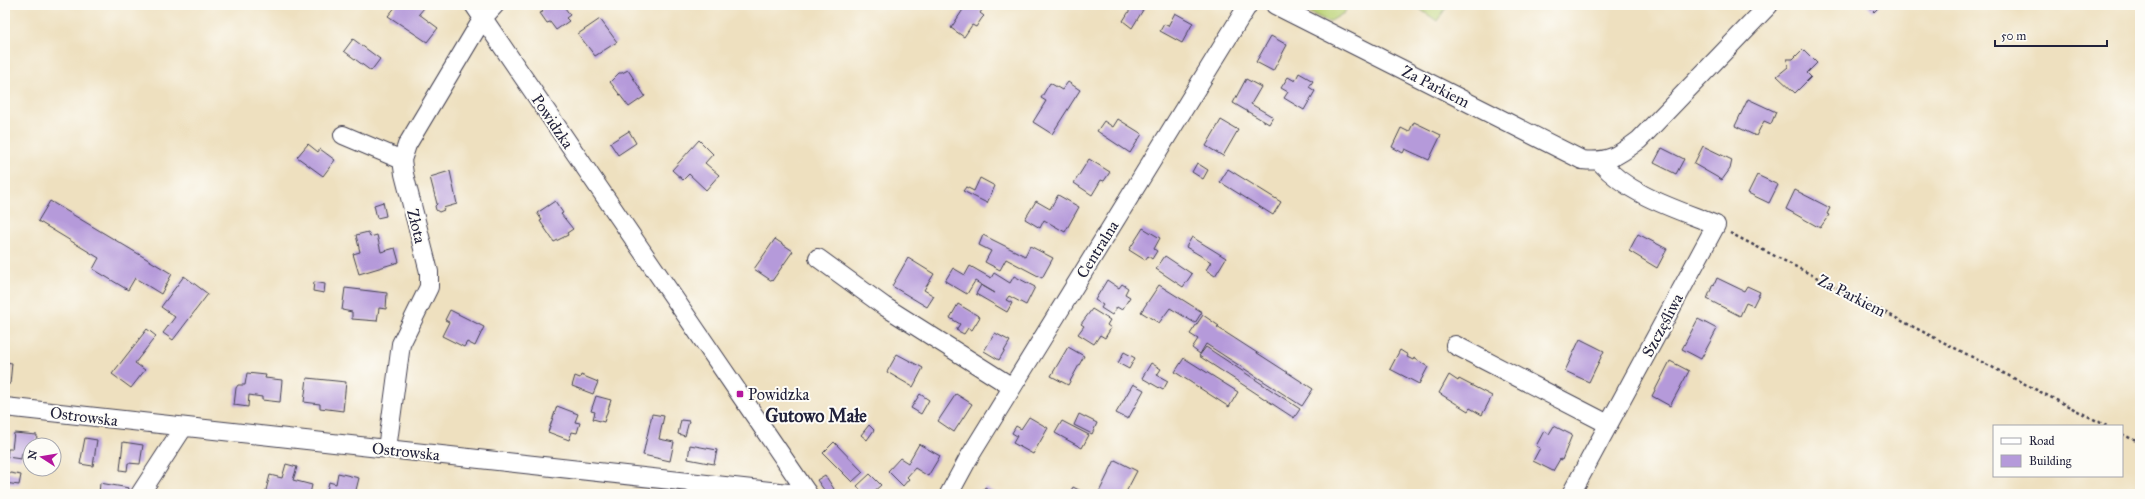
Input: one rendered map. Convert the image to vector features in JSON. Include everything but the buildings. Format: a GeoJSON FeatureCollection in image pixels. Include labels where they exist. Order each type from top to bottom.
{"type":"FeatureCollection","features":[{"type":"Feature","properties":{"kind":"street"},"geometry":{"type":"LineString","coordinates":[[343,135],[402,160],[408,145],[479,12],[495,5]]}},
{"type":"Feature","properties":{"kind":"street","name":"Centralna"},"geometry":{"type":"LineString","coordinates":[[949,494],[968,459],[1012,387],[1248,5]]}},
{"type":"Feature","properties":{"kind":"street","name":"Za Parkiem"},"geometry":{"type":"LineString","coordinates":[[1274,5],[1582,160],[1600,162]]}},
{"type":"Feature","properties":{"kind":"street"},"geometry":{"type":"LineString","coordinates":[[1716,225],[1636,193],[1612,176],[1600,162],[1622,153],[1639,140],[1769,5]]}},
{"type":"Feature","properties":{"kind":"street","name":"Powidzka"},"geometry":{"type":"LineString","coordinates":[[479,12],[808,493]]}},
{"type":"Feature","properties":{"kind":"street","name":"Złota"},"geometry":{"type":"LineString","coordinates":[[387,449],[401,344],[429,287],[429,272],[404,174],[402,160]]}},
{"type":"Feature","properties":{"kind":"street","name":"Szczęśliwa"},"geometry":{"type":"LineString","coordinates":[[1571,494],[1716,225]]}},
{"type":"Feature","properties":{"kind":"street"},"geometry":{"type":"LineString","coordinates":[[818,258],[884,306],[1012,387]]}},
{"type":"Feature","properties":{"kind":"street"},"geometry":{"type":"LineString","coordinates":[[1455,346],[1608,424]]}},
{"type":"Feature","properties":{"kind":"street","name":"Ostrowska"},"geometry":{"type":"LineString","coordinates":[[5,407],[183,428],[798,494],[808,493]]}},
{"type":"Feature","properties":{"kind":"street"},"geometry":{"type":"LineString","coordinates":[[140,494],[183,428]]}},
{"type":"Feature","properties":{"kind":"path","name":"Za Parkiem"},"geometry":{"type":"LineString","coordinates":[[1716,225],[2105,425]]}},
{"type":"Feature","properties":{"kind":"path"},"geometry":{"type":"LineString","coordinates":[[2123,434],[2140,443]]}},
{"type":"Feature","properties":{"kind":"green space"},"geometry":{"type":"Polygon","coordinates":[[[1294,5],[1349,5],[1344,13],[1329,22],[1294,5]]]}},
{"type":"Feature","properties":{"kind":"green space"},"geometry":{"type":"Polygon","coordinates":[[[1414,5],[1448,5],[1437,21],[1414,5]]]}},
{"type":"Feature","properties":{"kind":"place","name":"Powidzka"},"geometry":{"type":"Point","coordinates":[740,394]}},
{"type":"Feature","properties":{"kind":"district","name":"Gutowo Małe"},"geometry":{"type":"Point","coordinates":[816,416]}}]}
